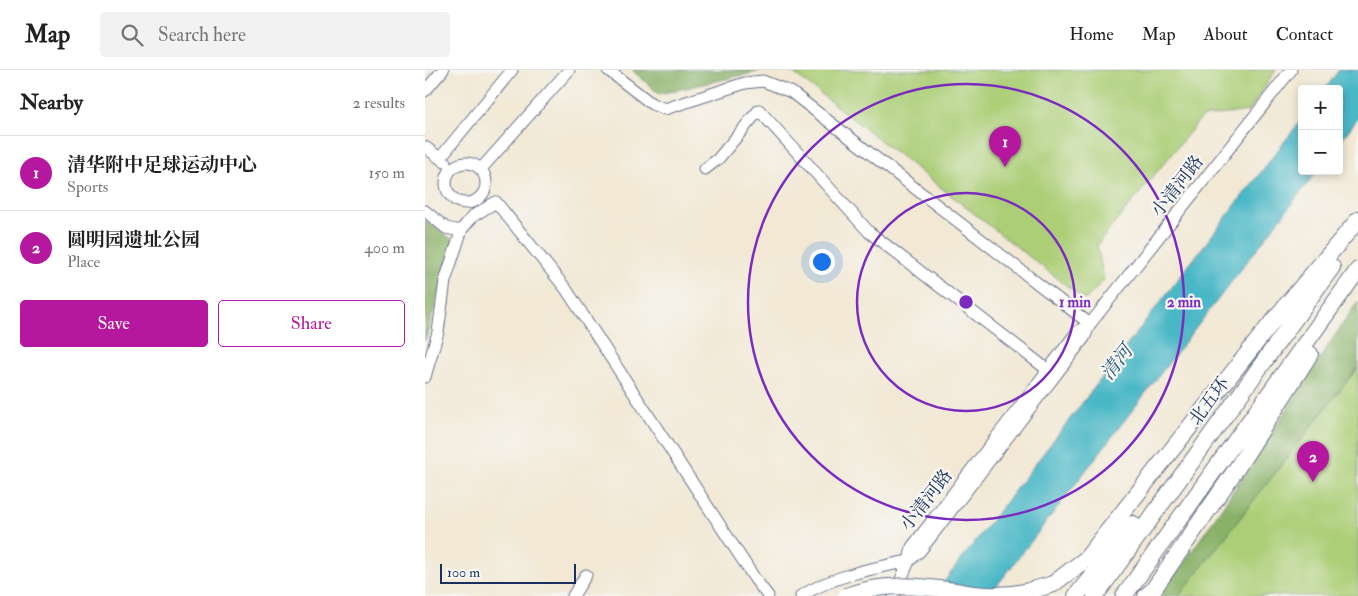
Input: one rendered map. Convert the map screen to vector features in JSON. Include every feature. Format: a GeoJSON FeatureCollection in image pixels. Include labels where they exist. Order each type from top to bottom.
{"type":"FeatureCollection","features":[{"type":"Feature","properties":{"kind":"highway"},"geometry":{"type":"LineString","coordinates":[[846,596],[859,591],[890,586],[919,586],[997,596],[1025,592],[1053,584],[1086,559],[1273,321],[1358,220]]}},
{"type":"Feature","properties":{"kind":"highway","name":"北五环"},"geometry":{"type":"LineString","coordinates":[[1095,596],[1358,230]]}},
{"type":"Feature","properties":{"kind":"highway"},"geometry":{"type":"LineString","coordinates":[[1124,596],[1358,270]]}},
{"type":"Feature","properties":{"kind":"highway"},"geometry":{"type":"LineString","coordinates":[[1146,596],[1153,590],[1237,468],[1358,281]]}},
{"type":"Feature","properties":{"kind":"highway"},"geometry":{"type":"LineString","coordinates":[[1076,596],[1243,388]]}},
{"type":"Feature","properties":{"kind":"street"},"geometry":{"type":"LineString","coordinates":[[425,91],[443,70]]}},
{"type":"Feature","properties":{"kind":"street"},"geometry":{"type":"LineString","coordinates":[[440,158],[513,70]]}},
{"type":"Feature","properties":{"kind":"street"},"geometry":{"type":"LineString","coordinates":[[481,169],[569,70]]}},
{"type":"Feature","properties":{"kind":"street"},"geometry":{"type":"LineString","coordinates":[[608,70],[651,104],[665,109],[745,84],[763,81],[791,92],[1090,324]]}},
{"type":"Feature","properties":{"kind":"street","name":"小清河路"},"geometry":{"type":"LineString","coordinates":[[909,561],[920,551],[1084,338],[1090,324],[1291,70]]}},
{"type":"Feature","properties":{"kind":"street"},"geometry":{"type":"LineString","coordinates":[[705,170],[718,159],[759,110],[869,232],[1048,370]]}},
{"type":"Feature","properties":{"kind":"street"},"geometry":{"type":"LineString","coordinates":[[425,147],[452,168]]}},
{"type":"Feature","properties":{"kind":"street"},"geometry":{"type":"LineString","coordinates":[[470,162],[481,169],[487,180],[484,193],[479,198],[466,203],[453,198],[446,186],[448,173],[452,168],[457,164],[470,162]]}},
{"type":"Feature","properties":{"kind":"street"},"geometry":{"type":"LineString","coordinates":[[484,193],[497,202],[566,289],[755,579],[769,596]]}},
{"type":"Feature","properties":{"kind":"street"},"geometry":{"type":"LineString","coordinates":[[425,378],[438,332],[445,281],[461,231],[473,216],[497,202]]}},
{"type":"Feature","properties":{"kind":"street"},"geometry":{"type":"LineString","coordinates":[[425,211],[447,228],[461,231]]}},
{"type":"Feature","properties":{"kind":"street","name":"小清河路"},"geometry":{"type":"LineString","coordinates":[[894,596],[909,561],[912,547],[1077,332],[1090,324]]}},
{"type":"Feature","properties":{"kind":"street"},"geometry":{"type":"LineString","coordinates":[[801,596],[829,582],[865,570],[909,561]]}},
{"type":"Feature","properties":{"kind":"street"},"geometry":{"type":"LineString","coordinates":[[573,596],[586,575]]}},
{"type":"Feature","properties":{"kind":"green space"},"geometry":{"type":"Polygon","coordinates":[[[632,70],[759,70],[659,94],[632,70]]]}},
{"type":"Feature","properties":{"kind":"green space"},"geometry":{"type":"Polygon","coordinates":[[[790,70],[1276,70],[1249,111],[1202,117],[1097,245],[1104,280],[1085,300],[790,70]]]}},
{"type":"Feature","properties":{"kind":"green space"},"geometry":{"type":"Polygon","coordinates":[[[425,220],[453,240],[425,341],[425,220]]]}},
{"type":"Feature","properties":{"kind":"green space"},"geometry":{"type":"Polygon","coordinates":[[[1358,301],[1358,367],[1179,596],[1159,596],[1236,487],[1358,301]]]}},
{"type":"Feature","properties":{"kind":"green space"},"geometry":{"type":"Polygon","coordinates":[[[1358,367],[1358,596],[1179,596],[1358,367]]]}},
{"type":"Feature","properties":{"kind":"water"},"geometry":{"type":"Polygon","coordinates":[[[1339,70],[1358,70],[1358,118],[1343,138],[1343,85],[1328,85],[1339,70]]]}},
{"type":"Feature","properties":{"kind":"water","name":"清河"},"geometry":{"type":"Polygon","coordinates":[[[1298,124],[1298,175],[1314,175],[989,596],[933,596],[1298,124]]]}},
{"type":"Feature","properties":{"kind":"place","name":"清华附中足球运动中心"},"geometry":{"type":"Point","coordinates":[1005,167]}},
{"type":"Feature","properties":{"kind":"place","name":"圆明园遗址公园"},"geometry":{"type":"Point","coordinates":[1313,482]}}]}
